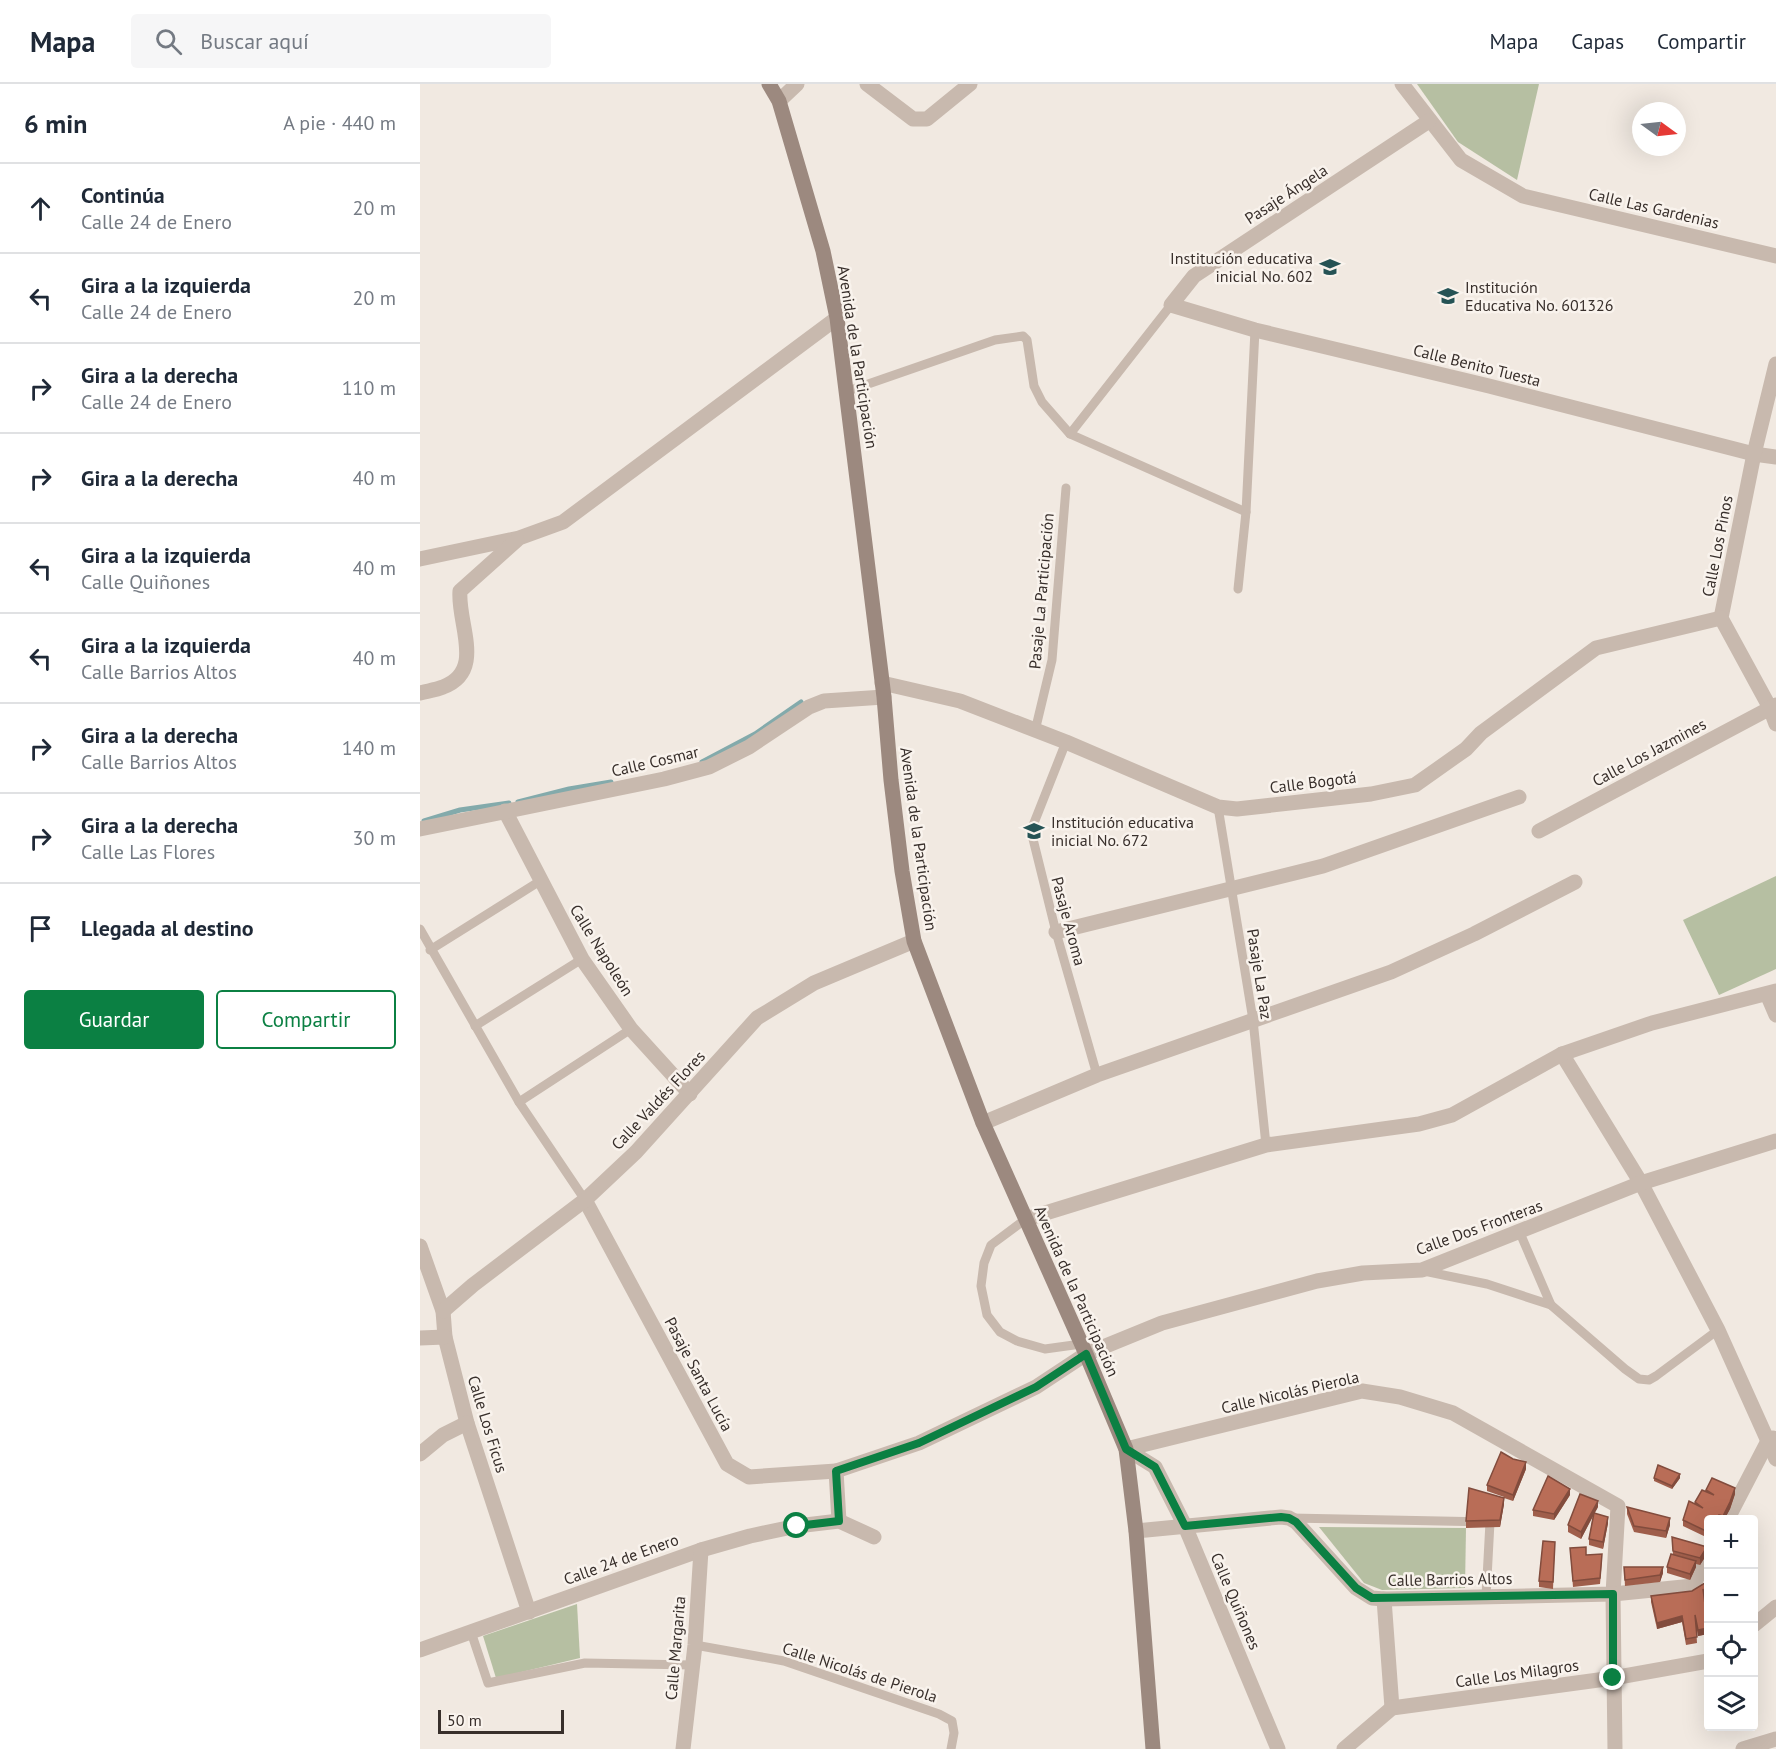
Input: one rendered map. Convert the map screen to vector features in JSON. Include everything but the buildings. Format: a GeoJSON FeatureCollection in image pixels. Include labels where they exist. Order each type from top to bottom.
{"type":"FeatureCollection","features":[{"type":"Feature","properties":{"kind":"main road","name":"Avenida de la Participación"},"geometry":{"type":"LineString","coordinates":[[770,84],[779,101],[823,251],[837,318],[848,391],[902,871],[915,941],[983,1123],[1126,1449],[1136,1531],[1153,1749]]}},
{"type":"Feature","properties":{"kind":"street"},"geometry":{"type":"LineString","coordinates":[[779,101],[797,84]]}},
{"type":"Feature","properties":{"kind":"street"},"geometry":{"type":"LineString","coordinates":[[867,84],[913,119],[922,120],[927,119],[970,84]]}},
{"type":"Feature","properties":{"kind":"street","name":"Calle Las Gardenias"},"geometry":{"type":"LineString","coordinates":[[1402,84],[1429,122],[1461,160],[1523,196],[1776,256]]}},
{"type":"Feature","properties":{"kind":"street","name":"Pasaje Ángela"},"geometry":{"type":"LineString","coordinates":[[1171,305],[1194,276],[1429,122]]}},
{"type":"Feature","properties":{"kind":"street","name":"Calle Benito Tuesta"},"geometry":{"type":"LineString","coordinates":[[1171,305],[1255,330],[1500,389],[1754,454],[1776,457]]}},
{"type":"Feature","properties":{"kind":"street"},"geometry":{"type":"LineString","coordinates":[[420,559],[519,538],[563,522],[837,318]]}},
{"type":"Feature","properties":{"kind":"street","name":"Calle Los Pinos"},"geometry":{"type":"LineString","coordinates":[[1776,364],[1754,454],[1721,618],[1773,707],[1776,724]]}},
{"type":"Feature","properties":{"kind":"street"},"geometry":{"type":"LineString","coordinates":[[420,693],[445,687],[458,677],[466,666],[468,653],[459,602],[460,591],[519,538]]}},
{"type":"Feature","properties":{"kind":"street","name":"Calle Bogotá"},"geometry":{"type":"LineString","coordinates":[[883,690],[960,701],[1035,732],[1066,742],[1218,807],[1237,809],[1360,795],[1415,784],[1466,749],[1481,733],[1596,648],[1721,618]]}},
{"type":"Feature","properties":{"kind":"street","name":"Calle Cosmar"},"geometry":{"type":"LineString","coordinates":[[420,829],[664,779],[709,767],[749,747],[809,707],[824,701],[883,690]]}},
{"type":"Feature","properties":{"kind":"street","name":"Calle Los Jazmines"},"geometry":{"type":"LineString","coordinates":[[1539,831],[1773,707]]}},
{"type":"Feature","properties":{"kind":"street"},"geometry":{"type":"LineString","coordinates":[[1056,932],[1323,866],[1519,797]]}},
{"type":"Feature","properties":{"kind":"street","name":"Calle Napoleón"},"geometry":{"type":"LineString","coordinates":[[505,811],[582,959],[631,1029],[690,1094]]}},
{"type":"Feature","properties":{"kind":"street"},"geometry":{"type":"LineString","coordinates":[[983,1123],[1097,1075],[1391,972],[1474,934],[1575,882]]}},
{"type":"Feature","properties":{"kind":"street","name":"Calle Valdés Flores"},"geometry":{"type":"LineString","coordinates":[[444,1311],[473,1285],[585,1200],[636,1152],[757,1018],[814,983],[915,941]]}},
{"type":"Feature","properties":{"kind":"street"},"geometry":{"type":"LineString","coordinates":[[1026,1220],[1266,1146],[1419,1124],[1452,1115],[1562,1054],[1652,1023],[1703,1009],[1771,993],[1776,1016]]}},
{"type":"Feature","properties":{"kind":"street"},"geometry":{"type":"LineString","coordinates":[[1562,1054],[1641,1183],[1772,1439],[1776,1459]]}},
{"type":"Feature","properties":{"kind":"street","name":"Calle Dos Fronteras"},"geometry":{"type":"LineString","coordinates":[[1084,1349],[1162,1323],[1317,1281],[1363,1272],[1422,1270],[1641,1183],[1776,1141]]}},
{"type":"Feature","properties":{"kind":"street","name":"Pasaje Santa Lucía"},"geometry":{"type":"LineString","coordinates":[[585,1200],[727,1464],[749,1477],[836,1471]]}},
{"type":"Feature","properties":{"kind":"street","name":"Calle Los Ficus"},"geometry":{"type":"LineString","coordinates":[[420,1246],[444,1311],[444,1337],[467,1423],[529,1612]]}},
{"type":"Feature","properties":{"kind":"street"},"geometry":{"type":"LineString","coordinates":[[420,1338],[444,1337]]}},
{"type":"Feature","properties":{"kind":"street"},"geometry":{"type":"LineString","coordinates":[[874,1537],[839,1521],[836,1471],[919,1443],[1036,1387],[1084,1349]]}},
{"type":"Feature","properties":{"kind":"street","name":"Calle Nicolás Pierola"},"geometry":{"type":"LineString","coordinates":[[1126,1449],[1362,1391],[1400,1397],[1453,1413],[1618,1506],[1613,1594]]}},
{"type":"Feature","properties":{"kind":"street"},"geometry":{"type":"LineString","coordinates":[[420,1454],[443,1435],[467,1423]]}},
{"type":"Feature","properties":{"kind":"street"},"geometry":{"type":"LineString","coordinates":[[1730,1515],[1772,1439]]}},
{"type":"Feature","properties":{"kind":"street","name":"Calle Quiñones"},"geometry":{"type":"LineString","coordinates":[[1126,1449],[1155,1467],[1185,1526],[1278,1749]]}},
{"type":"Feature","properties":{"kind":"street"},"geometry":{"type":"LineString","coordinates":[[1136,1531],[1289,1518]]}},
{"type":"Feature","properties":{"kind":"street","name":"Calle Barrios Altos"},"geometry":{"type":"LineString","coordinates":[[1289,1518],[1296,1522],[1356,1588],[1372,1598],[1613,1594],[1693,1586],[1704,1564]]}},
{"type":"Feature","properties":{"kind":"street","name":"Calle 24 de Enero"},"geometry":{"type":"LineString","coordinates":[[420,1650],[701,1550],[778,1530],[839,1521]]}},
{"type":"Feature","properties":{"kind":"street","name":"Calle Margarita"},"geometry":{"type":"LineString","coordinates":[[683,1749],[695,1645],[701,1550]]}},
{"type":"Feature","properties":{"kind":"street"},"geometry":{"type":"LineString","coordinates":[[1613,1594],[1615,1749]]}},
{"type":"Feature","properties":{"kind":"street"},"geometry":{"type":"LineString","coordinates":[[1344,1749],[1392,1708],[1384,1599]]}},
{"type":"Feature","properties":{"kind":"street"},"geometry":{"type":"LineString","coordinates":[[1756,1623],[1776,1607]]}},
{"type":"Feature","properties":{"kind":"street","name":"Calle Los Milagros"},"geometry":{"type":"LineString","coordinates":[[1392,1708],[1613,1678],[1704,1661]]}},
{"type":"Feature","properties":{"kind":"street"},"geometry":{"type":"LineString","coordinates":[[1743,1749],[1776,1739]]}},
{"type":"Feature","properties":{"kind":"lane"},"geometry":{"type":"LineString","coordinates":[[1070,434],[1171,305]]}},
{"type":"Feature","properties":{"kind":"lane"},"geometry":{"type":"LineString","coordinates":[[1238,589],[1245,512],[1255,330]]}},
{"type":"Feature","properties":{"kind":"lane"},"geometry":{"type":"LineString","coordinates":[[848,391],[995,340],[1023,336],[1027,340],[1034,387],[1042,402],[1070,434],[1245,512]]}},
{"type":"Feature","properties":{"kind":"lane","name":"Pasaje La Participación"},"geometry":{"type":"LineString","coordinates":[[1035,732],[1052,660],[1066,488]]}},
{"type":"Feature","properties":{"kind":"lane","name":"Pasaje Aroma"},"geometry":{"type":"LineString","coordinates":[[1066,742],[1032,828],[1033,839],[1056,932],[1097,1075]]}},
{"type":"Feature","properties":{"kind":"lane","name":"Pasaje La Paz"},"geometry":{"type":"LineString","coordinates":[[1218,807],[1253,1020],[1266,1146]]}},
{"type":"Feature","properties":{"kind":"lane"},"geometry":{"type":"LineString","coordinates":[[430,950],[540,881]]}},
{"type":"Feature","properties":{"kind":"lane"},"geometry":{"type":"LineString","coordinates":[[420,929],[519,1102],[585,1200]]}},
{"type":"Feature","properties":{"kind":"lane"},"geometry":{"type":"LineString","coordinates":[[475,1026],[582,959]]}},
{"type":"Feature","properties":{"kind":"lane"},"geometry":{"type":"LineString","coordinates":[[519,1102],[631,1029]]}},
{"type":"Feature","properties":{"kind":"lane"},"geometry":{"type":"LineString","coordinates":[[1026,1220],[991,1245],[984,1263],[981,1286],[987,1315],[1000,1332],[1017,1341],[1045,1349],[1084,1349]]}},
{"type":"Feature","properties":{"kind":"lane"},"geometry":{"type":"LineString","coordinates":[[1520,1233],[1551,1305]]}},
{"type":"Feature","properties":{"kind":"lane"},"geometry":{"type":"LineString","coordinates":[[1422,1270],[1487,1284],[1551,1305],[1639,1379],[1649,1380],[1656,1376],[1718,1330]]}},
{"type":"Feature","properties":{"kind":"lane"},"geometry":{"type":"LineString","coordinates":[[1289,1518],[1490,1522],[1486,1597]]}},
{"type":"Feature","properties":{"kind":"lane"},"geometry":{"type":"LineString","coordinates":[[471,1632],[489,1683],[585,1663],[692,1665]]}},
{"type":"Feature","properties":{"kind":"lane","name":"Calle Nicolás de Pierola"},"geometry":{"type":"LineString","coordinates":[[695,1645],[783,1661],[939,1714],[952,1721],[954,1732],[951,1749]]}},
{"type":"Feature","properties":{"kind":"green space"},"geometry":{"type":"Polygon","coordinates":[[[1417,84],[1539,84],[1517,180],[1458,142],[1417,84]]]}},
{"type":"Feature","properties":{"kind":"green space"},"geometry":{"type":"Polygon","coordinates":[[[1776,876],[1776,969],[1719,995],[1683,920],[1776,876]]]}},
{"type":"Feature","properties":{"kind":"green space"},"geometry":{"type":"Polygon","coordinates":[[[1319,1527],[1466,1528],[1465,1588],[1382,1590],[1364,1583],[1319,1527]]]}},
{"type":"Feature","properties":{"kind":"green space"},"geometry":{"type":"Polygon","coordinates":[[[577,1604],[580,1658],[496,1678],[483,1636],[577,1604]]]}},
{"type":"Feature","properties":{"kind":"waterway"},"geometry":{"type":"LineString","coordinates":[[702,762],[755,734],[801,702]]}},
{"type":"Feature","properties":{"kind":"waterway"},"geometry":{"type":"LineString","coordinates":[[518,802],[569,789],[611,782]]}},
{"type":"Feature","properties":{"kind":"waterway"},"geometry":{"type":"LineString","coordinates":[[424,821],[460,810],[509,803]]}},
{"type":"Feature","properties":{"kind":"place","name":"Institución educativa inicial No. 602"},"geometry":{"type":"Point","coordinates":[1330,267]}},
{"type":"Feature","properties":{"kind":"place","name":"Institución Educativa No. 601326"},"geometry":{"type":"Point","coordinates":[1448,296]}},
{"type":"Feature","properties":{"kind":"place","name":"Institución educativa inicial No. 672"},"geometry":{"type":"Point","coordinates":[1034,831]}},
{"type":"Feature","properties":{"kind":"route"},"geometry":{"type":"LineString","coordinates":[[797,1526],[839,1521],[836,1471],[919,1443],[1036,1387],[1086,1354],[1126,1449],[1155,1467],[1185,1526],[1289,1518],[1296,1522],[1356,1588],[1372,1598],[1613,1594],[1613,1678]]}}]}
